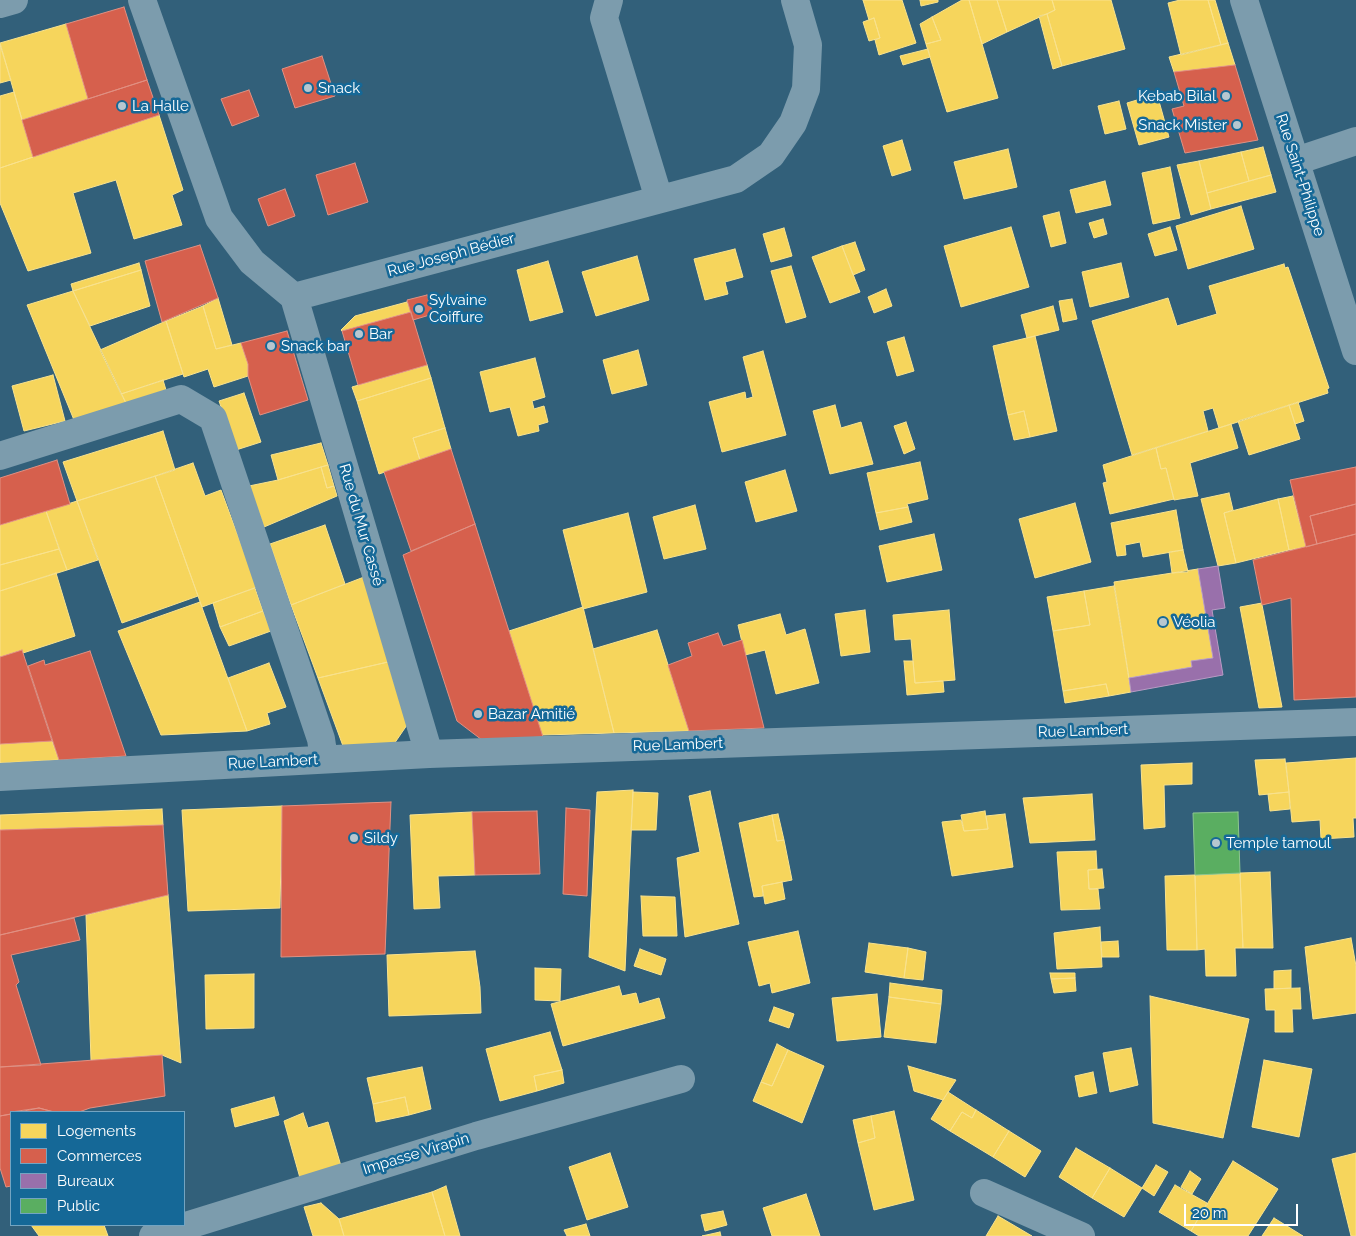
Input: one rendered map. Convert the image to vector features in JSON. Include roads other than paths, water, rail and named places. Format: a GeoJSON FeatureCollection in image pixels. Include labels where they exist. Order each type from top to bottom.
{"type":"FeatureCollection","features":[{"type":"Feature","properties":{"kind":"street"},"geometry":{"type":"LineString","coordinates":[[0,4],[14,0]]}},
{"type":"Feature","properties":{"kind":"street"},"geometry":{"type":"LineString","coordinates":[[142,0],[219,218],[252,262],[294,297]]}},
{"type":"Feature","properties":{"kind":"street"},"geometry":{"type":"LineString","coordinates":[[610,0],[604,18],[659,199]]}},
{"type":"Feature","properties":{"kind":"street","name":"Rue Joseph Bédier"},"geometry":{"type":"LineString","coordinates":[[294,297],[736,179],[771,155],[793,123],[806,88],[808,45],[795,0]]}},
{"type":"Feature","properties":{"kind":"street","name":"Rue Saint-Philippe"},"geometry":{"type":"LineString","coordinates":[[1244,0],[1356,351]]}},
{"type":"Feature","properties":{"kind":"street"},"geometry":{"type":"LineString","coordinates":[[1296,161],[1356,141]]}},
{"type":"Feature","properties":{"kind":"street","name":"Rue du Mur Cassé"},"geometry":{"type":"LineString","coordinates":[[294,297],[429,754]]}},
{"type":"Feature","properties":{"kind":"street"},"geometry":{"type":"LineString","coordinates":[[0,456],[181,398],[212,418],[321,739],[324,759]]}},
{"type":"Feature","properties":{"kind":"street","name":"Rue Lambert"},"geometry":{"type":"LineString","coordinates":[[0,777],[429,754],[1356,722]]}},
{"type":"Feature","properties":{"kind":"street","name":"Impasse Virapin"},"geometry":{"type":"LineString","coordinates":[[153,1236],[476,1136],[681,1079]]}},
{"type":"Feature","properties":{"kind":"street"},"geometry":{"type":"LineString","coordinates":[[984,1193],[1081,1236]]}},
{"type":"Feature","properties":{"kind":"place","name":"Snack"},"geometry":{"type":"Point","coordinates":[308,88]}},
{"type":"Feature","properties":{"kind":"place","name":"Kebab Bilal"},"geometry":{"type":"Point","coordinates":[1226,96]}},
{"type":"Feature","properties":{"kind":"place","name":"La Halle"},"geometry":{"type":"Point","coordinates":[122,106]}},
{"type":"Feature","properties":{"kind":"place","name":"Snack Mister"},"geometry":{"type":"Point","coordinates":[1237,125]}},
{"type":"Feature","properties":{"kind":"place","name":"Sylvaine Coiffure"},"geometry":{"type":"Point","coordinates":[419,309]}},
{"type":"Feature","properties":{"kind":"place","name":"Bar"},"geometry":{"type":"Point","coordinates":[359,334]}},
{"type":"Feature","properties":{"kind":"place","name":"Snack bar"},"geometry":{"type":"Point","coordinates":[271,346]}},
{"type":"Feature","properties":{"kind":"place","name":"Véolia"},"geometry":{"type":"Point","coordinates":[1163,622]}},
{"type":"Feature","properties":{"kind":"place","name":"Bazar Amitié"},"geometry":{"type":"Point","coordinates":[478,714]}},
{"type":"Feature","properties":{"kind":"place","name":"Sildy"},"geometry":{"type":"Point","coordinates":[354,838]}},
{"type":"Feature","properties":{"kind":"place","name":"Temple tamoul"},"geometry":{"type":"Point","coordinates":[1216,843]}}]}
